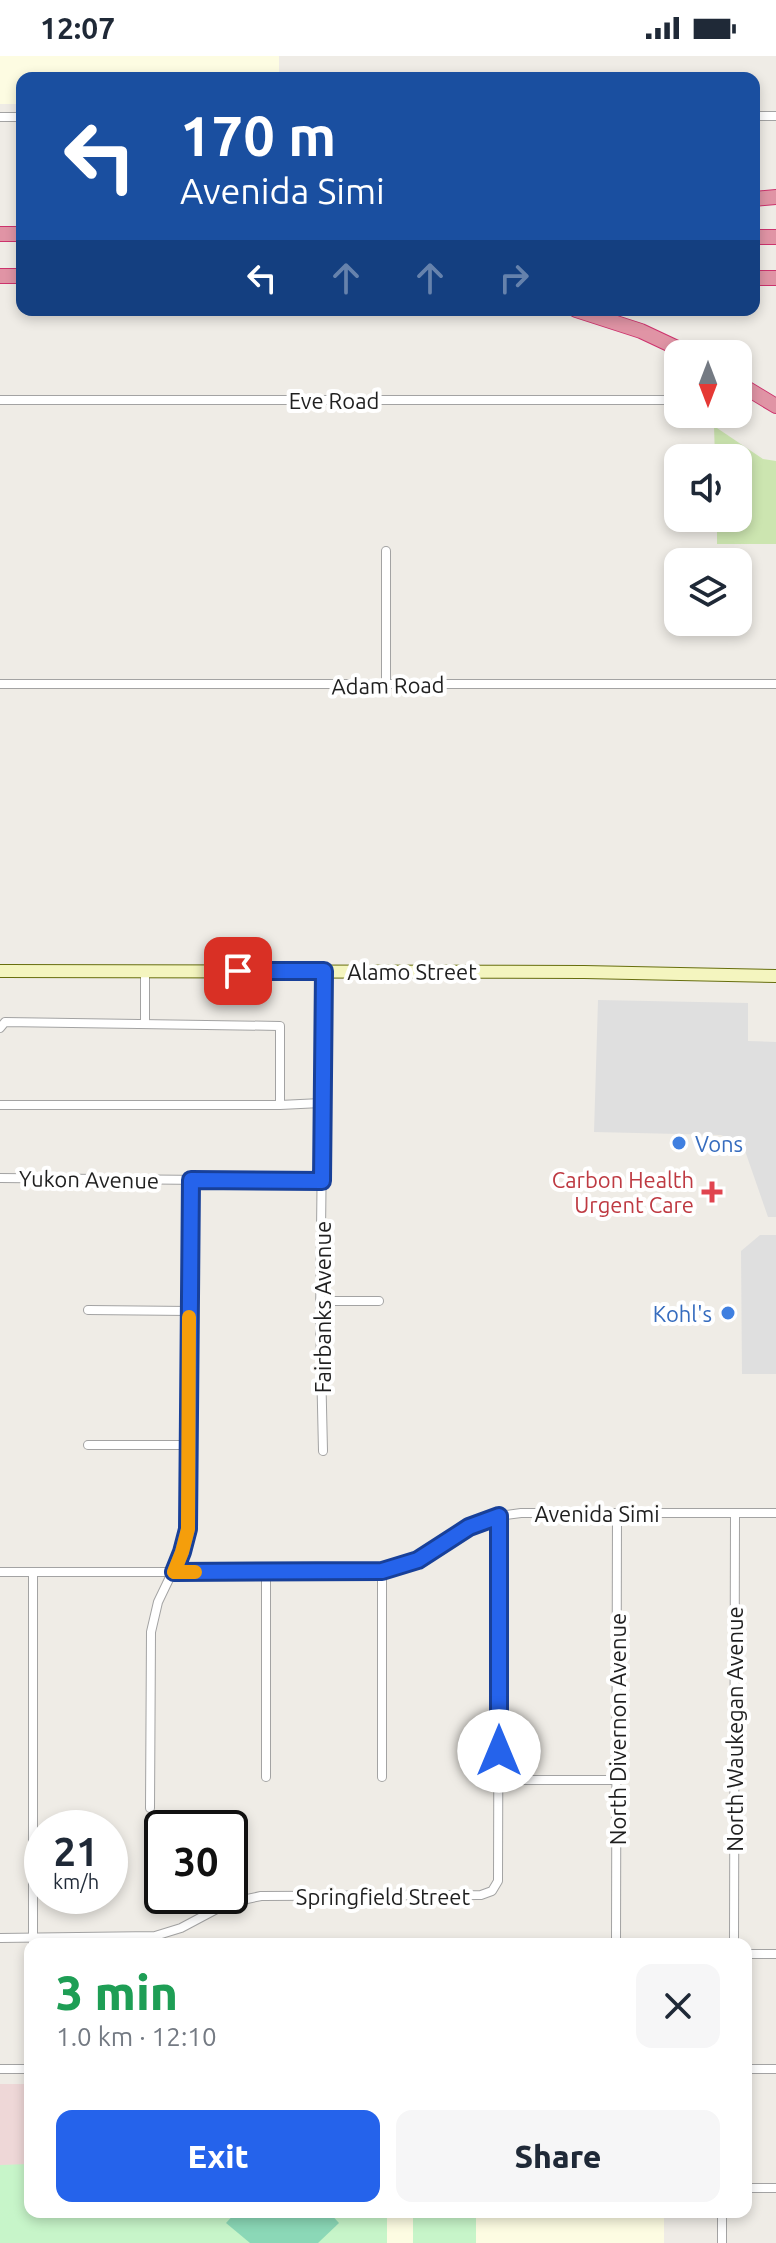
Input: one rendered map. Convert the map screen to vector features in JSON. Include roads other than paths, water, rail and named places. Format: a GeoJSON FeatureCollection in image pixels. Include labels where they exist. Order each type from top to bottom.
{"type":"FeatureCollection","features":[{"type":"Feature","properties":{"kind":"highway"},"geometry":{"type":"LineString","coordinates":[[595,316],[664,342]]}},
{"type":"Feature","properties":{"kind":"highway"},"geometry":{"type":"LineString","coordinates":[[752,391],[776,406]]}},
{"type":"Feature","properties":{"kind":"main road","name":"Alamo Street"},"geometry":{"type":"LineString","coordinates":[[0,971],[584,972],[776,976]]}},
{"type":"Feature","properties":{"kind":"street","name":"Eve Road"},"geometry":{"type":"LineString","coordinates":[[0,400],[664,400]]}},
{"type":"Feature","properties":{"kind":"street"},"geometry":{"type":"LineString","coordinates":[[386,551],[386,685]]}},
{"type":"Feature","properties":{"kind":"street","name":"Adam Road"},"geometry":{"type":"LineString","coordinates":[[0,684],[776,684]]}},
{"type":"Feature","properties":{"kind":"street"},"geometry":{"type":"LineString","coordinates":[[145,971],[145,1024]]}},
{"type":"Feature","properties":{"kind":"street","name":"Fairbanks Avenue"},"geometry":{"type":"LineString","coordinates":[[323,1451],[321,1103],[324,971]]}},
{"type":"Feature","properties":{"kind":"street"},"geometry":{"type":"LineString","coordinates":[[0,1028],[5,1022],[280,1026],[280,1105]]}},
{"type":"Feature","properties":{"kind":"street"},"geometry":{"type":"LineString","coordinates":[[0,1105],[321,1103]]}},
{"type":"Feature","properties":{"kind":"street","name":"Yukon Avenue"},"geometry":{"type":"LineString","coordinates":[[0,1178],[322,1181]]}},
{"type":"Feature","properties":{"kind":"street"},"geometry":{"type":"LineString","coordinates":[[150,1808],[151,1632],[158,1602],[174,1572],[188,1529],[191,1180]]}},
{"type":"Feature","properties":{"kind":"street"},"geometry":{"type":"LineString","coordinates":[[321,1301],[379,1301]]}},
{"type":"Feature","properties":{"kind":"street"},"geometry":{"type":"LineString","coordinates":[[88,1310],[189,1311]]}},
{"type":"Feature","properties":{"kind":"street"},"geometry":{"type":"LineString","coordinates":[[88,1445],[189,1445]]}},
{"type":"Feature","properties":{"kind":"street","name":"Avenida Simi"},"geometry":{"type":"LineString","coordinates":[[0,1572],[382,1571],[418,1560],[469,1527],[499,1516],[521,1513],[776,1513]]}},
{"type":"Feature","properties":{"kind":"street","name":"North Divernon Avenue"},"geometry":{"type":"LineString","coordinates":[[616,1938],[617,1513]]}},
{"type":"Feature","properties":{"kind":"street","name":"North Waukegan Avenue"},"geometry":{"type":"LineString","coordinates":[[734,1938],[735,1513]]}},
{"type":"Feature","properties":{"kind":"street","name":"Springfield Street"},"geometry":{"type":"LineString","coordinates":[[106,1938],[155,1936],[181,1928],[228,1903],[261,1896],[487,1894],[497,1886],[499,1516]]}},
{"type":"Feature","properties":{"kind":"street"},"geometry":{"type":"LineString","coordinates":[[382,1571],[382,1777]]}},
{"type":"Feature","properties":{"kind":"street"},"geometry":{"type":"LineString","coordinates":[[33,1572],[33,1938]]}},
{"type":"Feature","properties":{"kind":"street"},"geometry":{"type":"LineString","coordinates":[[266,1572],[266,1777]]}},
{"type":"Feature","properties":{"kind":"street"},"geometry":{"type":"LineString","coordinates":[[499,1780],[617,1780]]}},
{"type":"Feature","properties":{"kind":"street","name":"Springfield Street"},"geometry":{"type":"LineString","coordinates":[[0,1938],[24,1940]]}},
{"type":"Feature","properties":{"kind":"street"},"geometry":{"type":"LineString","coordinates":[[752,1954],[776,1954]]}},
{"type":"Feature","properties":{"kind":"street"},"geometry":{"type":"LineString","coordinates":[[0,2069],[24,2069]]}},
{"type":"Feature","properties":{"kind":"street"},"geometry":{"type":"LineString","coordinates":[[752,2069],[776,2069]]}},
{"type":"Feature","properties":{"kind":"street"},"geometry":{"type":"LineString","coordinates":[[752,2188],[776,2188]]}},
{"type":"Feature","properties":{"kind":"street"},"geometry":{"type":"LineString","coordinates":[[722,2218],[722,2243]]}},
{"type":"Feature","properties":{"kind":"place","name":"Vons"},"geometry":{"type":"Point","coordinates":[679,1143]}},
{"type":"Feature","properties":{"kind":"place","name":"Carbon Health Urgent Care"},"geometry":{"type":"Point","coordinates":[712,1192]}},
{"type":"Feature","properties":{"kind":"place","name":"Kohl's"},"geometry":{"type":"Point","coordinates":[728,1313]}}]}
